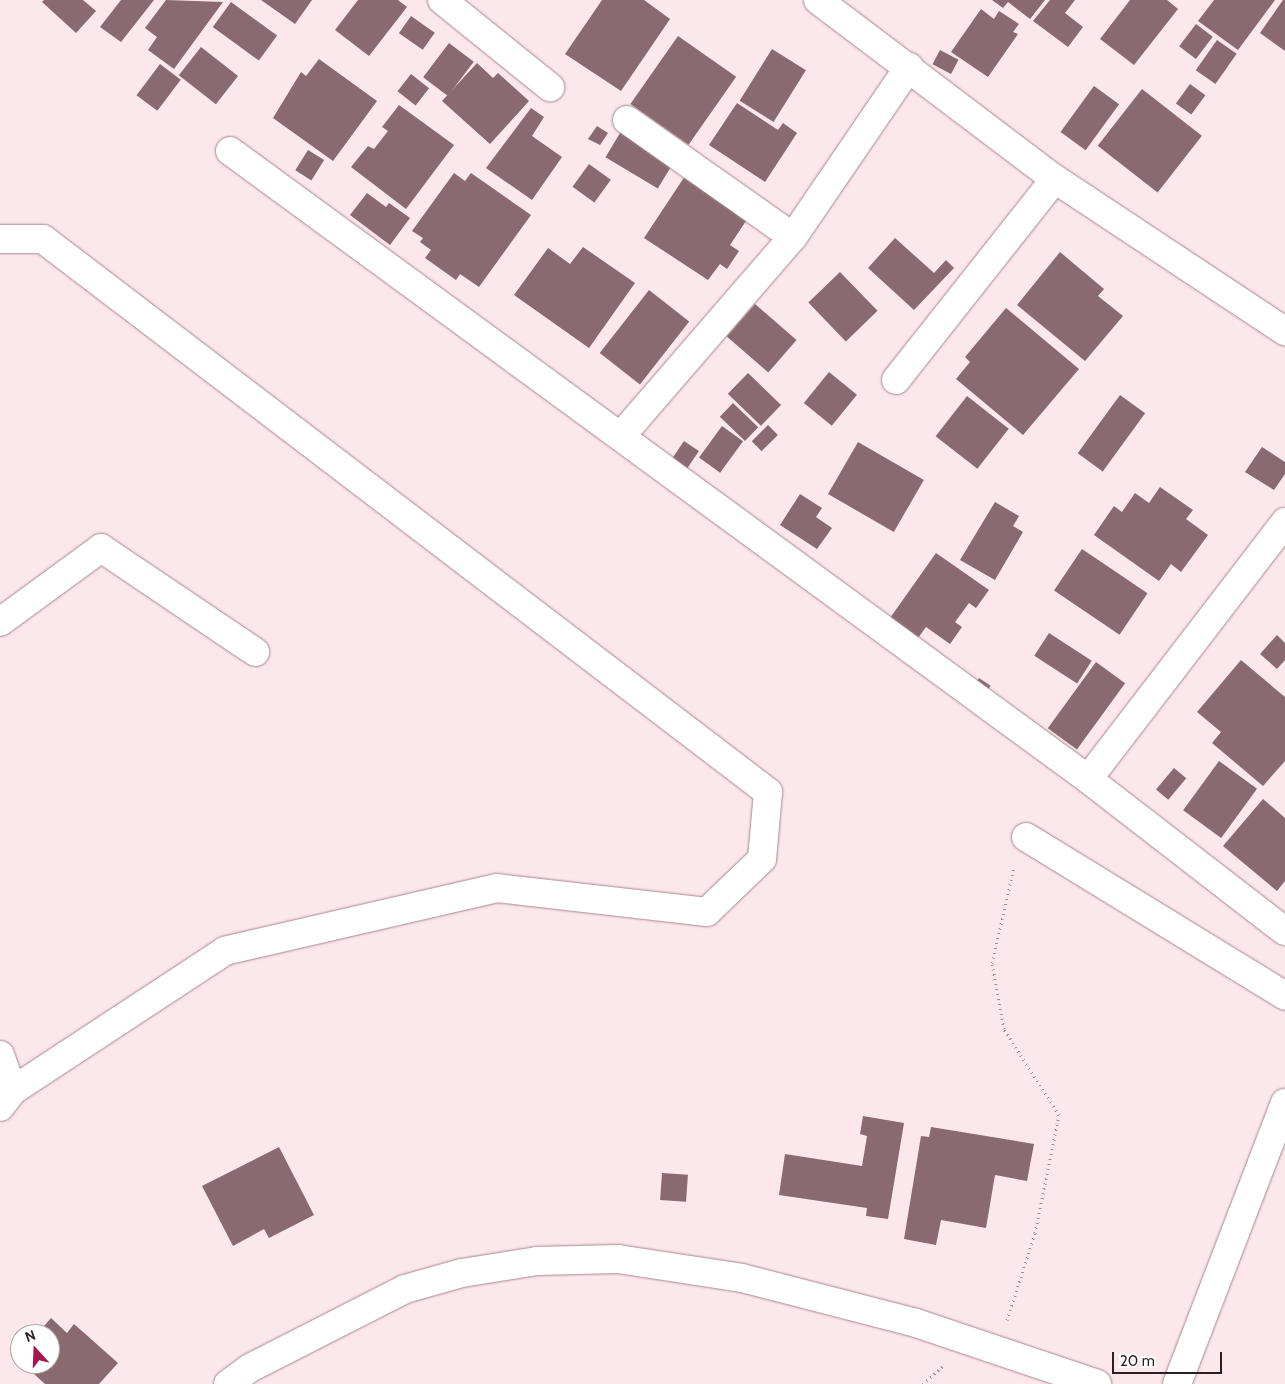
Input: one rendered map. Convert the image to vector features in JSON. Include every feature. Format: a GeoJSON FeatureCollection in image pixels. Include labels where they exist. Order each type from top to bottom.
{"type":"FeatureCollection","features":[{"type":"Feature","properties":{"kind":"street"},"geometry":{"type":"LineString","coordinates":[[442,0],[550,87]]}},
{"type":"Feature","properties":{"kind":"street"},"geometry":{"type":"LineString","coordinates":[[818,0],[1055,179],[1285,331]]}},
{"type":"Feature","properties":{"kind":"street"},"geometry":{"type":"LineString","coordinates":[[621,436],[793,237],[909,67]]}},
{"type":"Feature","properties":{"kind":"street"},"geometry":{"type":"LineString","coordinates":[[627,120],[793,237]]}},
{"type":"Feature","properties":{"kind":"street"},"geometry":{"type":"LineString","coordinates":[[230,150],[1088,779],[1285,931]]}},
{"type":"Feature","properties":{"kind":"street"},"geometry":{"type":"LineString","coordinates":[[896,380],[1055,179]]}},
{"type":"Feature","properties":{"kind":"street"},"geometry":{"type":"LineString","coordinates":[[0,239],[43,239],[768,792],[762,859],[707,912],[497,888],[225,951],[6,1098],[0,1055]]}},
{"type":"Feature","properties":{"kind":"street"},"geometry":{"type":"LineString","coordinates":[[1088,779],[1285,522]]}},
{"type":"Feature","properties":{"kind":"street"},"geometry":{"type":"LineString","coordinates":[[0,622],[101,548],[254,652]]}},
{"type":"Feature","properties":{"kind":"street"},"geometry":{"type":"LineString","coordinates":[[1026,837],[1285,996]]}},
{"type":"Feature","properties":{"kind":"street"},"geometry":{"type":"LineString","coordinates":[[1177,1384],[1285,1104]]}},
{"type":"Feature","properties":{"kind":"street"},"geometry":{"type":"LineString","coordinates":[[228,1384],[250,1368],[405,1289],[462,1273],[538,1261],[618,1259],[742,1278],[916,1323],[1098,1384]]}},
{"type":"Feature","properties":{"kind":"path"},"geometry":{"type":"LineString","coordinates":[[997,1351],[1034,1233],[1059,1115],[1004,1029],[992,963],[1010,880],[1026,837]]}},
{"type":"Feature","properties":{"kind":"building"},"geometry":{"type":"Polygon","coordinates":[[[44,0],[83,0],[96,11],[76,33],[42,2],[44,0]]]}},
{"type":"Feature","properties":{"kind":"building"},"geometry":{"type":"Polygon","coordinates":[[[121,0],[154,0],[121,42],[100,27],[121,0]]]}},
{"type":"Feature","properties":{"kind":"building"},"geometry":{"type":"Polygon","coordinates":[[[166,0],[223,2],[174,69],[148,50],[157,37],[145,28],[166,0]]]}},
{"type":"Feature","properties":{"kind":"building"},"geometry":{"type":"Polygon","coordinates":[[[261,0],[312,0],[295,24],[261,0]]]}},
{"type":"Feature","properties":{"kind":"building"},"geometry":{"type":"Polygon","coordinates":[[[358,0],[398,0],[407,7],[369,56],[335,30],[358,0]]]}},
{"type":"Feature","properties":{"kind":"building"},"geometry":{"type":"Polygon","coordinates":[[[602,0],[644,0],[670,19],[621,91],[565,54],[602,0]]]}},
{"type":"Feature","properties":{"kind":"building"},"geometry":{"type":"Polygon","coordinates":[[[992,0],[1045,0],[1030,19],[1008,2],[1003,8],[992,0]]]}},
{"type":"Feature","properties":{"kind":"building"},"geometry":{"type":"Polygon","coordinates":[[[1050,0],[1075,0],[1065,13],[1083,27],[1068,47],[1033,21],[1050,0]]]}},
{"type":"Feature","properties":{"kind":"building"},"geometry":{"type":"Polygon","coordinates":[[[1130,0],[1167,0],[1178,9],[1134,65],[1100,39],[1130,0]]]}},
{"type":"Feature","properties":{"kind":"building"},"geometry":{"type":"Polygon","coordinates":[[[1214,0],[1275,0],[1238,50],[1198,21],[1214,0]]]}},
{"type":"Feature","properties":{"kind":"building"},"geometry":{"type":"Polygon","coordinates":[[[1283,0],[1285,0],[1285,51],[1260,33],[1283,0]]]}},
{"type":"Feature","properties":{"kind":"building"},"geometry":{"type":"Polygon","coordinates":[[[231,2],[277,36],[259,61],[213,27],[231,2]]]}},
{"type":"Feature","properties":{"kind":"building"},"geometry":{"type":"Polygon","coordinates":[[[981,9],[994,19],[999,11],[1019,24],[1013,32],[1018,34],[988,77],[951,52],[981,9]]]}},
{"type":"Feature","properties":{"kind":"building"},"geometry":{"type":"Polygon","coordinates":[[[411,16],[435,33],[423,50],[399,33],[411,16]]]}},
{"type":"Feature","properties":{"kind":"building"},"geometry":{"type":"Polygon","coordinates":[[[1196,24],[1213,37],[1196,59],[1179,46],[1196,24]]]}},
{"type":"Feature","properties":{"kind":"building"},"geometry":{"type":"Polygon","coordinates":[[[678,36],[736,77],[689,145],[630,104],[678,36]]]}},
{"type":"Feature","properties":{"kind":"building"},"geometry":{"type":"Polygon","coordinates":[[[1217,40],[1237,54],[1215,84],[1196,70],[1217,40]]]}},
{"type":"Feature","properties":{"kind":"building"},"geometry":{"type":"Polygon","coordinates":[[[449,43],[474,62],[448,96],[423,77],[449,43]]]}},
{"type":"Feature","properties":{"kind":"building"},"geometry":{"type":"Polygon","coordinates":[[[201,47],[238,76],[216,104],[179,75],[201,47]]]}},
{"type":"Feature","properties":{"kind":"building"},"geometry":{"type":"Polygon","coordinates":[[[772,49],[806,70],[774,122],[740,101],[772,49]]]}},
{"type":"Feature","properties":{"kind":"building"},"geometry":{"type":"Polygon","coordinates":[[[940,50],[959,60],[951,74],[932,64],[940,50]]]}},
{"type":"Feature","properties":{"kind":"building"},"geometry":{"type":"Polygon","coordinates":[[[319,59],[377,101],[333,161],[273,118],[301,72],[306,76],[319,59]]]}},
{"type":"Feature","properties":{"kind":"building"},"geometry":{"type":"Polygon","coordinates":[[[477,63],[493,78],[498,73],[529,101],[490,144],[442,101],[477,63]]]}},
{"type":"Feature","properties":{"kind":"building"},"geometry":{"type":"Polygon","coordinates":[[[160,64],[181,80],[157,111],[137,95],[160,64]]]}},
{"type":"Feature","properties":{"kind":"building"},"geometry":{"type":"Polygon","coordinates":[[[411,74],[429,88],[416,105],[397,91],[411,74]]]}},
{"type":"Feature","properties":{"kind":"building"},"geometry":{"type":"Polygon","coordinates":[[[1190,84],[1205,95],[1191,115],[1176,103],[1190,84]]]}},
{"type":"Feature","properties":{"kind":"building"},"geometry":{"type":"Polygon","coordinates":[[[1094,86],[1119,104],[1086,150],[1060,132],[1094,86]]]}},
{"type":"Feature","properties":{"kind":"building"},"geometry":{"type":"Polygon","coordinates":[[[1142,89],[1202,136],[1158,193],[1098,146],[1142,89]]]}},
{"type":"Feature","properties":{"kind":"building"},"geometry":{"type":"Polygon","coordinates":[[[737,103],[778,130],[783,123],[797,133],[765,182],[709,145],[737,103]]]}},
{"type":"Feature","properties":{"kind":"building"},"geometry":{"type":"Polygon","coordinates":[[[399,105],[454,145],[406,209],[351,167],[368,146],[374,149],[388,131],[382,127],[399,105]]]}},
{"type":"Feature","properties":{"kind":"building"},"geometry":{"type":"Polygon","coordinates":[[[531,108],[544,117],[532,136],[562,157],[532,200],[486,168],[531,108]]]}},
{"type":"Feature","properties":{"kind":"building"},"geometry":{"type":"Polygon","coordinates":[[[597,126],[608,133],[600,145],[588,139],[597,126]]]}},
{"type":"Feature","properties":{"kind":"building"},"geometry":{"type":"Polygon","coordinates":[[[623,128],[675,159],[658,189],[605,157],[623,128]]]}},
{"type":"Feature","properties":{"kind":"building"},"geometry":{"type":"Polygon","coordinates":[[[308,150],[324,160],[311,180],[295,170],[308,150]]]}},
{"type":"Feature","properties":{"kind":"building"},"geometry":{"type":"Polygon","coordinates":[[[589,164],[611,180],[594,203],[573,187],[589,164]]]}},
{"type":"Feature","properties":{"kind":"building"},"geometry":{"type":"Polygon","coordinates":[[[454,173],[465,181],[471,173],[531,215],[479,287],[460,274],[456,280],[425,258],[431,250],[420,242],[423,238],[412,231],[454,173]]]}},
{"type":"Feature","properties":{"kind":"building"},"geometry":{"type":"Polygon","coordinates":[[[685,176],[748,218],[730,245],[739,251],[727,269],[720,264],[708,280],[644,238],[685,176]]]}},
{"type":"Feature","properties":{"kind":"building"},"geometry":{"type":"Polygon","coordinates":[[[367,193],[386,207],[389,203],[410,218],[390,245],[350,215],[367,193]]]}},
{"type":"Feature","properties":{"kind":"building"},"geometry":{"type":"Polygon","coordinates":[[[895,238],[934,273],[946,260],[954,268],[914,310],[868,268],[895,238]]]}},
{"type":"Feature","properties":{"kind":"building"},"geometry":{"type":"Polygon","coordinates":[[[583,247],[635,283],[589,348],[514,295],[548,248],[570,264],[583,247]]]}},
{"type":"Feature","properties":{"kind":"building"},"geometry":{"type":"Polygon","coordinates":[[[1060,252],[1104,289],[1098,296],[1123,316],[1085,361],[1017,305],[1060,252]]]}},
{"type":"Feature","properties":{"kind":"building"},"geometry":{"type":"Polygon","coordinates":[[[840,272],[878,311],[846,341],[808,303],[840,272]]]}},
{"type":"Feature","properties":{"kind":"building"},"geometry":{"type":"Polygon","coordinates":[[[649,290],[689,321],[640,384],[600,353],[649,290]]]}},
{"type":"Feature","properties":{"kind":"building"},"geometry":{"type":"Polygon","coordinates":[[[755,304],[797,340],[768,373],[727,336],[755,304]]]}},
{"type":"Feature","properties":{"kind":"building"},"geometry":{"type":"Polygon","coordinates":[[[1006,308],[1079,369],[1023,435],[956,379],[970,362],[965,357],[1006,308]]]}},
{"type":"Feature","properties":{"kind":"building"},"geometry":{"type":"Polygon","coordinates":[[[829,372],[857,395],[832,426],[804,403],[829,372]]]}},
{"type":"Feature","properties":{"kind":"building"},"geometry":{"type":"Polygon","coordinates":[[[748,373],[781,405],[761,426],[728,394],[748,373]]]}},
{"type":"Feature","properties":{"kind":"building"},"geometry":{"type":"Polygon","coordinates":[[[1120,395],[1145,413],[1103,471],[1078,453],[1120,395]]]}},
{"type":"Feature","properties":{"kind":"building"},"geometry":{"type":"Polygon","coordinates":[[[967,396],[1009,429],[977,469],[936,436],[967,396]]]}},
{"type":"Feature","properties":{"kind":"building"},"geometry":{"type":"Polygon","coordinates":[[[733,403],[758,427],[745,441],[720,417],[733,403]]]}},
{"type":"Feature","properties":{"kind":"building"},"geometry":{"type":"Polygon","coordinates":[[[768,425],[778,435],[762,451],[752,441],[768,425]]]}},
{"type":"Feature","properties":{"kind":"building"},"geometry":{"type":"Polygon","coordinates":[[[722,426],[743,441],[720,473],[699,458],[722,426]]]}},
{"type":"Feature","properties":{"kind":"building"},"geometry":{"type":"Polygon","coordinates":[[[684,441],[699,451],[687,469],[672,459],[684,441]]]}},
{"type":"Feature","properties":{"kind":"building"},"geometry":{"type":"Polygon","coordinates":[[[858,442],[924,480],[894,532],[828,494],[858,442]]]}},
{"type":"Feature","properties":{"kind":"building"},"geometry":{"type":"Polygon","coordinates":[[[1262,447],[1285,462],[1285,474],[1274,490],[1245,472],[1262,447]]]}},
{"type":"Feature","properties":{"kind":"building"},"geometry":{"type":"Polygon","coordinates":[[[1160,487],[1193,510],[1186,519],[1208,535],[1181,572],[1171,564],[1159,581],[1094,535],[1114,506],[1122,512],[1135,493],[1149,503],[1160,487]]]}},
{"type":"Feature","properties":{"kind":"building"},"geometry":{"type":"Polygon","coordinates":[[[800,494],[822,508],[816,517],[832,528],[817,549],[780,525],[800,494]]]}},
{"type":"Feature","properties":{"kind":"building"},"geometry":{"type":"Polygon","coordinates":[[[995,502],[1019,516],[1013,526],[1023,532],[995,580],[960,560],[995,502]]]}},
{"type":"Feature","properties":{"kind":"building"},"geometry":{"type":"Polygon","coordinates":[[[1082,549],[1147,593],[1120,635],[1054,590],[1082,549]]]}},
{"type":"Feature","properties":{"kind":"building"},"geometry":{"type":"Polygon","coordinates":[[[936,553],[989,590],[976,608],[969,603],[955,622],[962,627],[950,644],[926,627],[918,638],[890,618],[936,553]]]}},
{"type":"Feature","properties":{"kind":"building"},"geometry":{"type":"Polygon","coordinates":[[[1049,633],[1092,661],[1077,683],[1034,656],[1049,633]]]}},
{"type":"Feature","properties":{"kind":"building"},"geometry":{"type":"Polygon","coordinates":[[[1277,635],[1285,643],[1285,660],[1277,669],[1260,654],[1277,635]]]}},
{"type":"Feature","properties":{"kind":"building"},"geometry":{"type":"Polygon","coordinates":[[[1241,660],[1285,697],[1285,761],[1263,786],[1212,743],[1221,732],[1197,712],[1241,660]]]}},
{"type":"Feature","properties":{"kind":"building"},"geometry":{"type":"Polygon","coordinates":[[[1096,662],[1125,683],[1077,749],[1048,728],[1096,662]]]}},
{"type":"Feature","properties":{"kind":"building"},"geometry":{"type":"Polygon","coordinates":[[[979,678],[991,686],[983,697],[971,690],[979,678]]]}},
{"type":"Feature","properties":{"kind":"building"},"geometry":{"type":"Polygon","coordinates":[[[1219,761],[1257,789],[1221,838],[1183,810],[1219,761]]]}},
{"type":"Feature","properties":{"kind":"building"},"geometry":{"type":"Polygon","coordinates":[[[1174,768],[1186,778],[1168,800],[1156,789],[1174,768]]]}},
{"type":"Feature","properties":{"kind":"building"},"geometry":{"type":"Polygon","coordinates":[[[1263,799],[1285,818],[1285,881],[1277,891],[1223,846],[1263,799]]]}},
{"type":"Feature","properties":{"kind":"building"},"geometry":{"type":"Polygon","coordinates":[[[863,1116],[904,1123],[888,1219],[866,1216],[867,1208],[779,1195],[785,1154],[862,1166],[867,1136],[860,1134],[863,1116]]]}},
{"type":"Feature","properties":{"kind":"building"},"geometry":{"type":"Polygon","coordinates":[[[931,1127],[1034,1144],[1027,1181],[995,1175],[986,1228],[941,1220],[936,1245],[904,1239],[921,1136],[929,1137],[931,1127]]]}},
{"type":"Feature","properties":{"kind":"building"},"geometry":{"type":"Polygon","coordinates":[[[279,1147],[314,1215],[269,1238],[264,1229],[233,1246],[202,1186],[279,1147]]]}},
{"type":"Feature","properties":{"kind":"building"},"geometry":{"type":"Polygon","coordinates":[[[662,1173],[688,1175],[686,1202],[660,1200],[662,1173]]]}},
{"type":"Feature","properties":{"kind":"building"},"geometry":{"type":"Polygon","coordinates":[[[51,1318],[57,1324],[46,1324],[51,1318]]]}},
{"type":"Feature","properties":{"kind":"building"},"geometry":{"type":"Polygon","coordinates":[[[74,1324],[118,1363],[99,1384],[45,1384],[34,1374],[60,1374],[60,1326],[67,1333],[74,1324]]]}}]}
